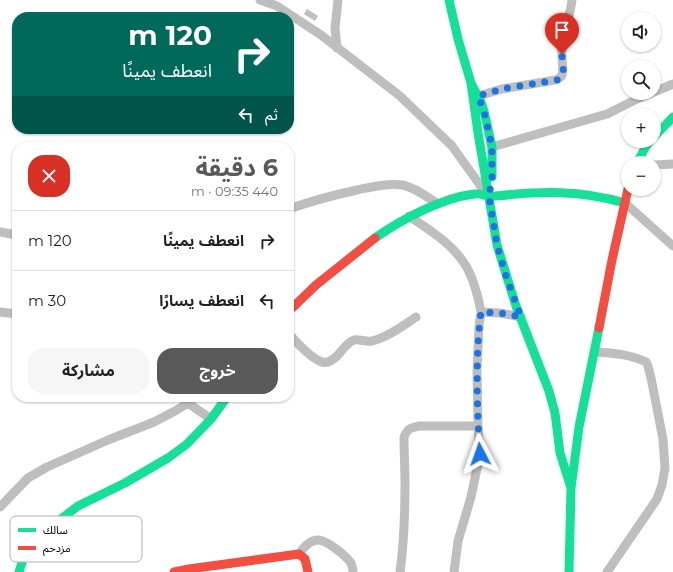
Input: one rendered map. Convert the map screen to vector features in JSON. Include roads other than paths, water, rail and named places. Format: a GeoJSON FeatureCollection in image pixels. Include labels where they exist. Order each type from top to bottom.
{"type":"FeatureCollection","features":[{"type":"Feature","properties":{"kind":"street"},"geometry":{"type":"LineString","coordinates":[[260,0],[277,6],[286,12]]}},
{"type":"Feature","properties":{"kind":"street"},"geometry":{"type":"LineString","coordinates":[[337,48],[335,28],[338,0]]}},
{"type":"Feature","properties":{"kind":"street"},"geometry":{"type":"LineString","coordinates":[[449,0],[458,39],[471,83],[487,195],[497,245],[506,276],[549,391],[555,413],[560,453],[571,488]]}},
{"type":"Feature","properties":{"kind":"street"},"geometry":{"type":"LineString","coordinates":[[478,96],[502,89],[555,80],[561,77],[563,70],[562,48],[572,0]]}},
{"type":"Feature","properties":{"kind":"street"},"geometry":{"type":"LineString","coordinates":[[294,17],[321,35],[400,96],[452,146],[487,195]]}},
{"type":"Feature","properties":{"kind":"street"},"geometry":{"type":"LineString","coordinates":[[471,83],[484,111],[492,147],[492,179],[487,195]]}},
{"type":"Feature","properties":{"kind":"street"},"geometry":{"type":"LineString","coordinates":[[661,89],[673,84]]}},
{"type":"Feature","properties":{"kind":"street"},"geometry":{"type":"LineString","coordinates":[[492,147],[607,114],[635,100]]}},
{"type":"Feature","properties":{"kind":"street"},"geometry":{"type":"LineString","coordinates":[[661,130],[673,117]]}},
{"type":"Feature","properties":{"kind":"street"},"geometry":{"type":"LineString","coordinates":[[661,165],[673,164]]}},
{"type":"Feature","properties":{"kind":"street"},"geometry":{"type":"LineString","coordinates":[[294,207],[333,195],[385,185],[403,185],[418,191],[438,204]]}},
{"type":"Feature","properties":{"kind":"street"},"geometry":{"type":"LineString","coordinates":[[294,306],[320,282],[370,242],[409,216],[438,204],[474,194],[487,195],[520,192],[562,192],[612,199],[625,203],[673,246]]}},
{"type":"Feature","properties":{"kind":"street"},"geometry":{"type":"LineString","coordinates":[[569,572],[571,488],[579,427],[626,196]]}},
{"type":"Feature","properties":{"kind":"street"},"geometry":{"type":"LineString","coordinates":[[409,216],[451,247],[463,261],[472,279],[481,312],[477,371],[480,454],[471,497],[458,541],[454,572]]}},
{"type":"Feature","properties":{"kind":"street"},"geometry":{"type":"LineString","coordinates":[[0,232],[12,234]]}},
{"type":"Feature","properties":{"kind":"street"},"geometry":{"type":"LineString","coordinates":[[0,312],[12,313]]}},
{"type":"Feature","properties":{"kind":"street"},"geometry":{"type":"LineString","coordinates":[[481,312],[500,313],[521,317]]}},
{"type":"Feature","properties":{"kind":"street"},"geometry":{"type":"LineString","coordinates":[[294,339],[322,363],[334,359],[349,343],[354,340],[377,340],[416,317]]}},
{"type":"Feature","properties":{"kind":"street"},"geometry":{"type":"LineString","coordinates":[[594,352],[615,353],[646,362],[651,378],[663,439],[665,468],[662,485],[657,499],[607,572]]}},
{"type":"Feature","properties":{"kind":"street"},"geometry":{"type":"LineString","coordinates":[[0,507],[28,478],[47,467],[85,449],[154,422],[188,402]]}},
{"type":"Feature","properties":{"kind":"street"},"geometry":{"type":"LineString","coordinates":[[193,402],[210,419]]}},
{"type":"Feature","properties":{"kind":"street"},"geometry":{"type":"LineString","coordinates":[[65,516],[78,506],[125,483],[168,458],[187,444],[223,402]]}},
{"type":"Feature","properties":{"kind":"street"},"geometry":{"type":"LineString","coordinates":[[400,572],[404,524],[404,437],[407,430],[419,426],[478,426]]}},
{"type":"Feature","properties":{"kind":"street"},"geometry":{"type":"LineString","coordinates":[[299,554],[310,542],[319,540],[325,542],[346,558],[351,564],[353,572]]}},
{"type":"Feature","properties":{"kind":"street"},"geometry":{"type":"LineString","coordinates":[[174,572],[299,554],[305,559],[308,572]]}},
{"type":"Feature","properties":{"kind":"street"},"geometry":{"type":"LineString","coordinates":[[19,572],[22,562]]}}]}
